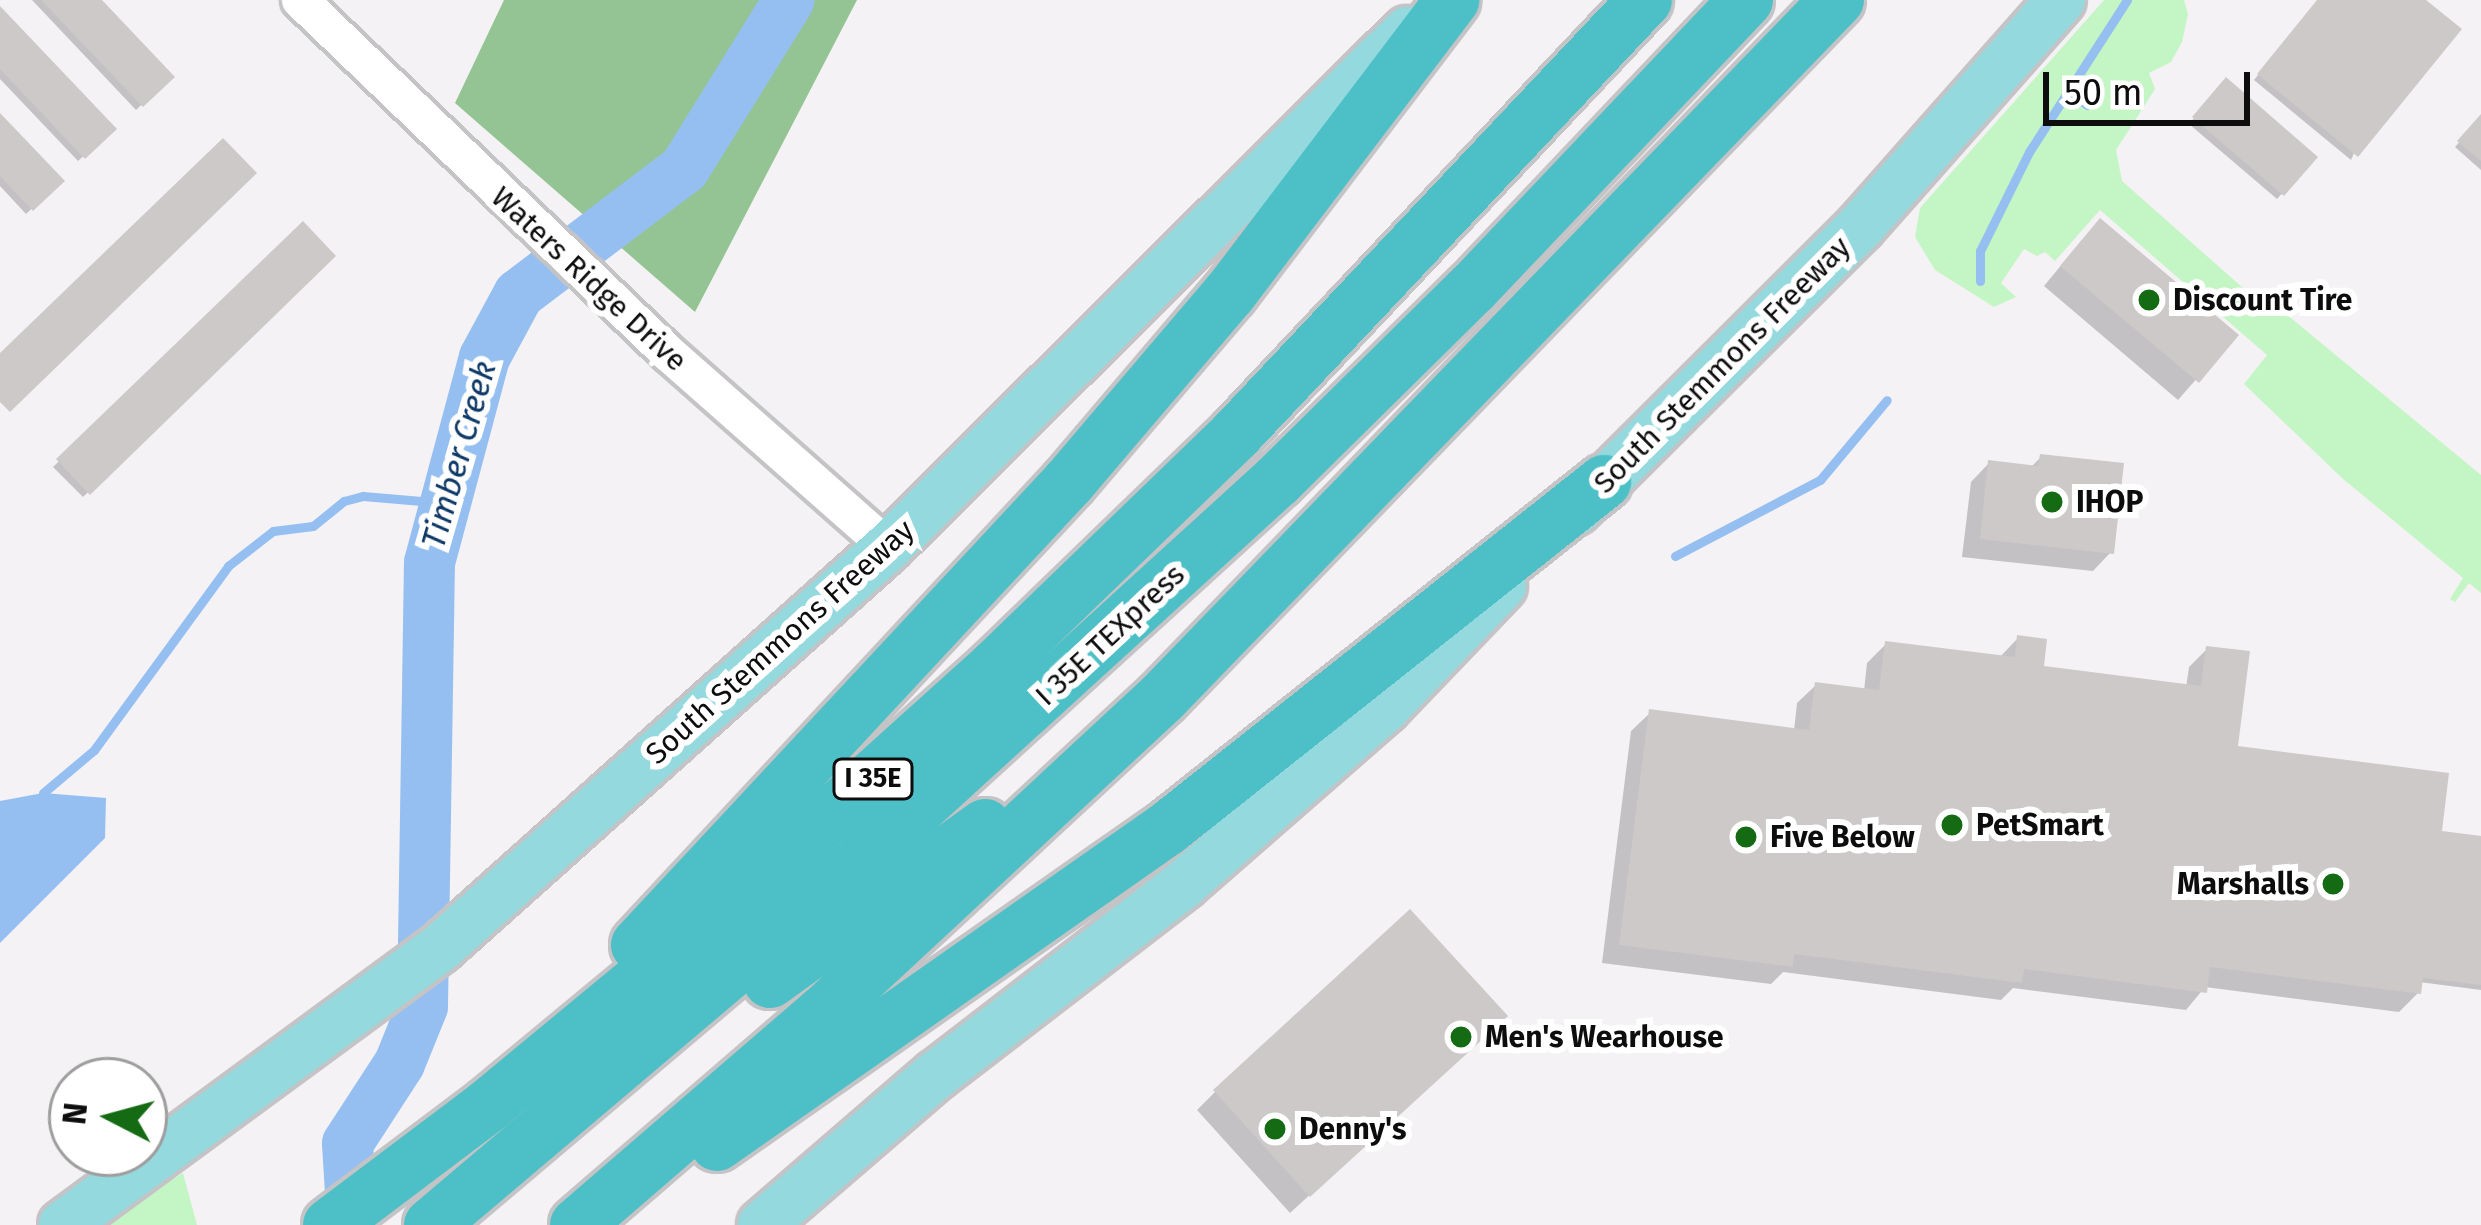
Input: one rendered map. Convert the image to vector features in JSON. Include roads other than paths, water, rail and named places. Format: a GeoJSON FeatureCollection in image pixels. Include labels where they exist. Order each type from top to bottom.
{"type":"FeatureCollection","features":[{"type":"Feature","properties":{"kind":"highway"},"geometry":{"type":"LineString","coordinates":[[489,1105],[1069,482],[1230,293],[1449,0]]}},
{"type":"Feature","properties":{"kind":"highway","name":"I 35E"},"geometry":{"type":"LineString","coordinates":[[330,1225],[489,1105],[734,902],[873,779],[1238,433],[1646,0]]}},
{"type":"Feature","properties":{"kind":"highway"},"geometry":{"type":"LineString","coordinates":[[1238,433],[1700,0]]}},
{"type":"Feature","properties":{"kind":"highway","name":"I 35E TEXpress"},"geometry":{"type":"LineString","coordinates":[[432,1225],[848,872],[1278,480],[1472,289],[1746,0]]}},
{"type":"Feature","properties":{"kind":"highway"},"geometry":{"type":"LineString","coordinates":[[577,1225],[856,982],[1162,698],[1838,0]]}},
{"type":"Feature","properties":{"kind":"highway"},"geometry":{"type":"LineString","coordinates":[[602,1225],[1168,828],[1604,482]]}},
{"type":"Feature","properties":{"kind":"highway"},"geometry":{"type":"LineString","coordinates":[[432,1225],[1162,698]]}},
{"type":"Feature","properties":{"kind":"main road","name":"South Stemmons Freeway"},"geometry":{"type":"LineString","coordinates":[[63,1225],[440,948],[888,547],[1330,105],[1449,0]]}},
{"type":"Feature","properties":{"kind":"main road","name":"South Stemmons Freeway"},"geometry":{"type":"LineString","coordinates":[[762,1225],[936,1075],[1184,884],[1385,708],[1860,227],[2061,0]]}},
{"type":"Feature","properties":{"kind":"street","name":"Waters Ridge Drive"},"geometry":{"type":"LineString","coordinates":[[300,0],[668,353],[888,547]]}},
{"type":"Feature","properties":{"kind":"water"},"geometry":{"type":"Polygon","coordinates":[[[43,793],[106,798],[105,838],[0,943],[0,801],[43,793]]]}},
{"type":"Feature","properties":{"kind":"waterway","name":"Timber Creek"},"geometry":{"type":"LineString","coordinates":[[352,1225],[347,1143],[399,1063],[422,1006],[429,562],[484,357],[518,294],[684,168],[788,0]]}},
{"type":"Feature","properties":{"kind":"waterway"},"geometry":{"type":"LineString","coordinates":[[1980,281],[1980,251],[2029,152],[2127,0]]}},
{"type":"Feature","properties":{"kind":"waterway"},"geometry":{"type":"LineString","coordinates":[[2067,92],[2087,105]]}},
{"type":"Feature","properties":{"kind":"waterway"},"geometry":{"type":"LineString","coordinates":[[1675,556],[1820,480],[1887,400]]}},
{"type":"Feature","properties":{"kind":"waterway"},"geometry":{"type":"LineString","coordinates":[[43,793],[94,750],[228,566],[273,531],[313,526],[344,501],[363,496],[445,503]]}},
{"type":"Feature","properties":{"kind":"place","name":"Discount Tire"},"geometry":{"type":"Point","coordinates":[2149,300]}},
{"type":"Feature","properties":{"kind":"place","name":"IHOP"},"geometry":{"type":"Point","coordinates":[2052,502]}},
{"type":"Feature","properties":{"kind":"place","name":"PetSmart"},"geometry":{"type":"Point","coordinates":[1952,825]}},
{"type":"Feature","properties":{"kind":"place","name":"Five Below"},"geometry":{"type":"Point","coordinates":[1746,837]}},
{"type":"Feature","properties":{"kind":"place","name":"Marshalls"},"geometry":{"type":"Point","coordinates":[2333,884]}},
{"type":"Feature","properties":{"kind":"place","name":"Men's Wearhouse"},"geometry":{"type":"Point","coordinates":[1461,1037]}},
{"type":"Feature","properties":{"kind":"place","name":"Denny's"},"geometry":{"type":"Point","coordinates":[1275,1129]}}]}
